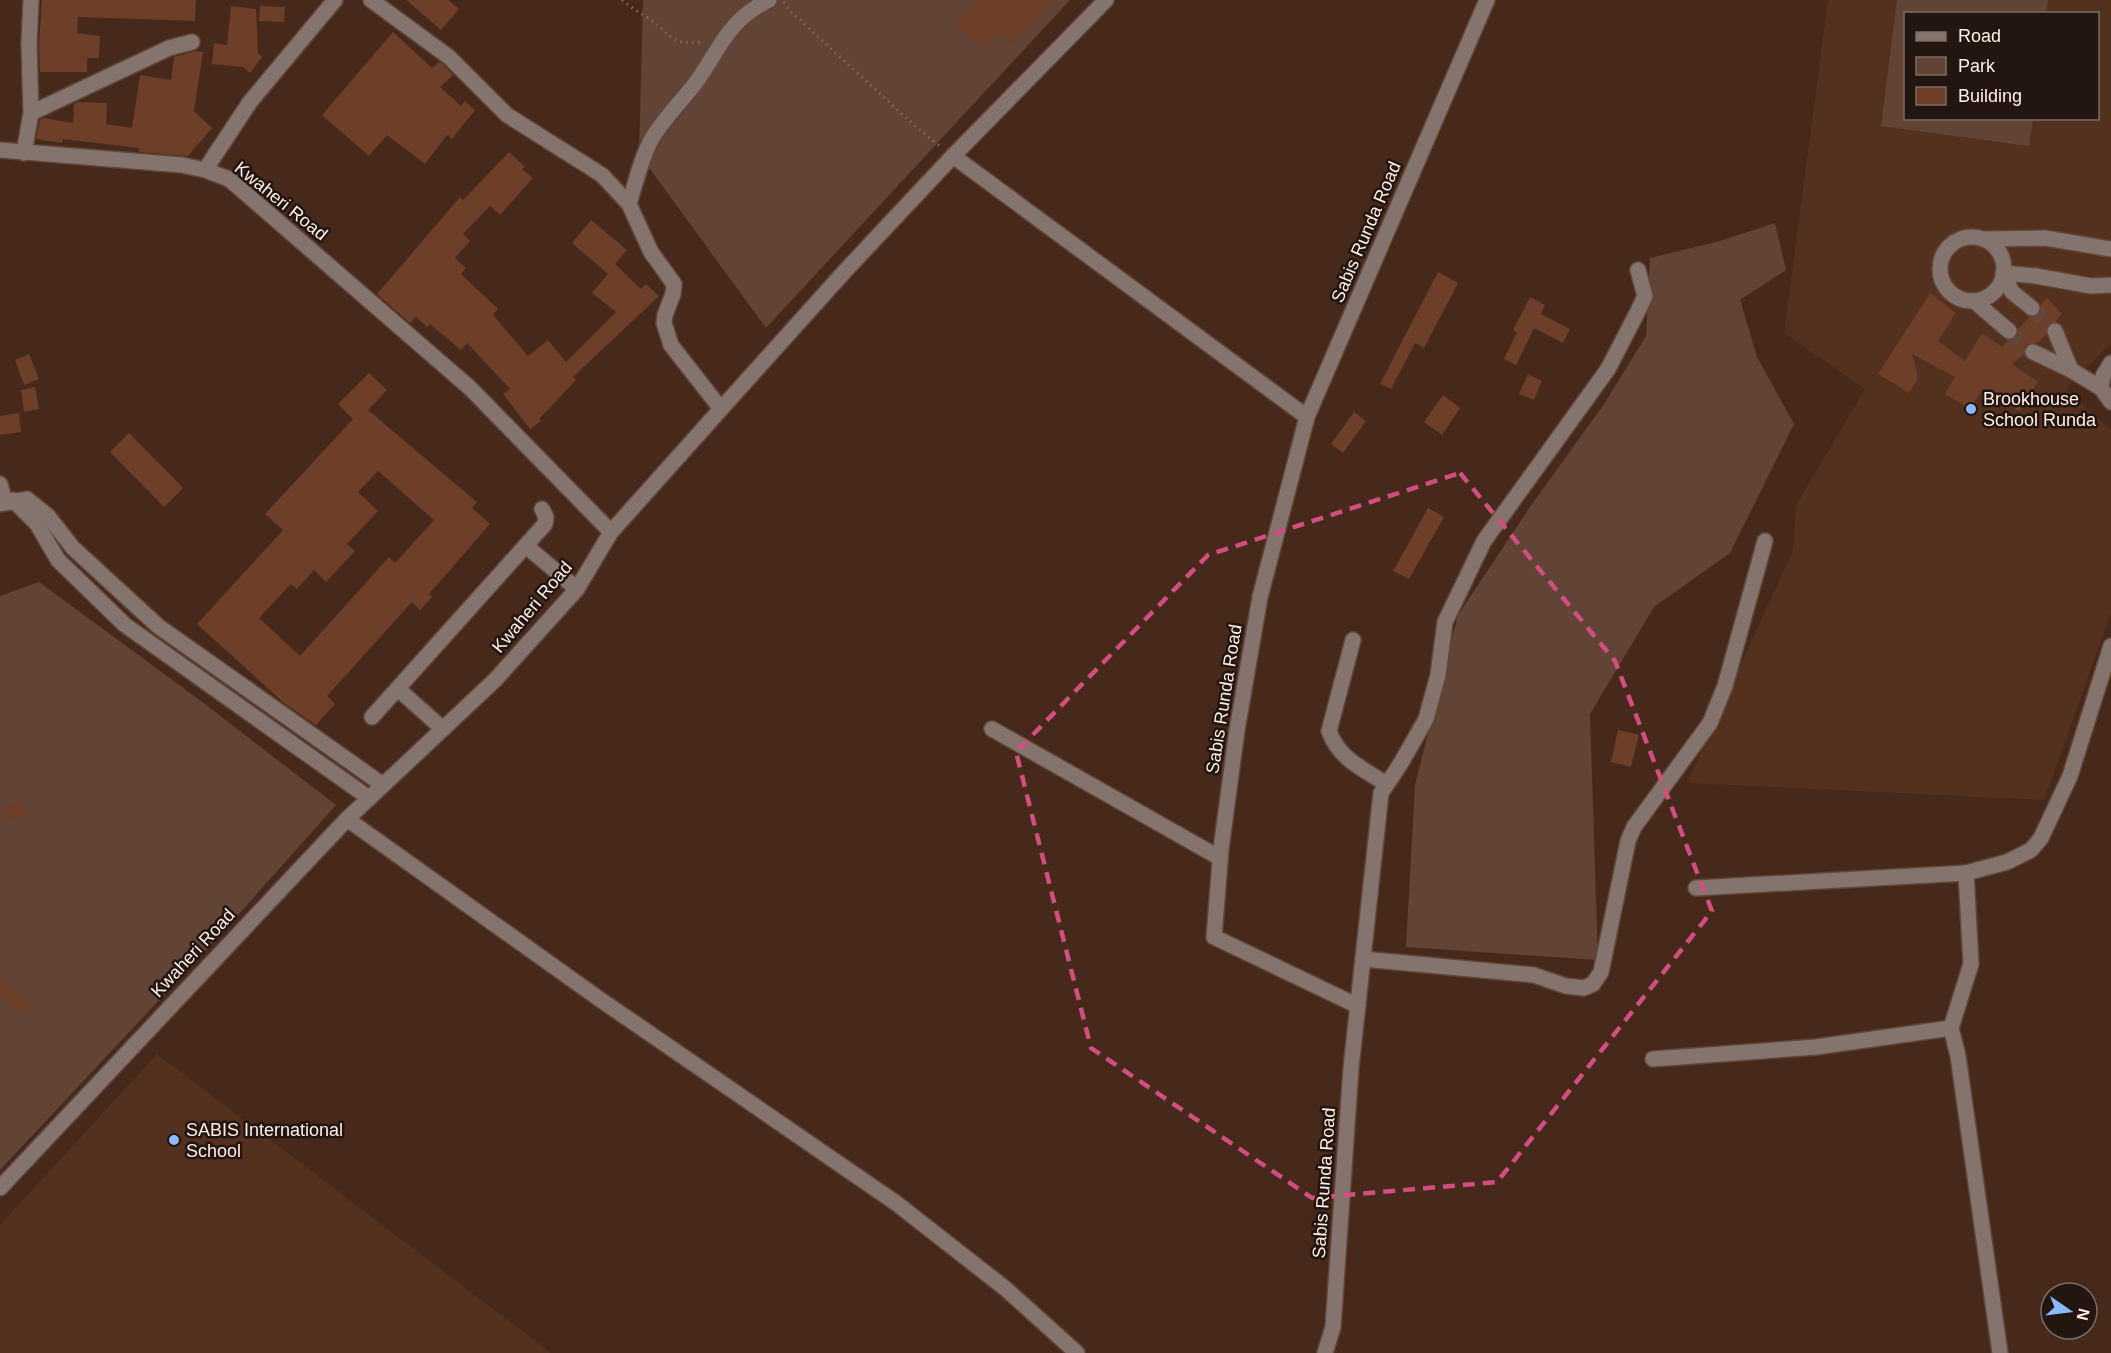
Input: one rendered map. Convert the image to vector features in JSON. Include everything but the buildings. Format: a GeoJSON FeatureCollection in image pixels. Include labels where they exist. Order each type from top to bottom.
{"type":"FeatureCollection","features":[{"type":"Feature","properties":{"kind":"street"},"geometry":{"type":"LineString","coordinates":[[24,153],[31,113],[29,44],[31,0]]}},
{"type":"Feature","properties":{"kind":"street"},"geometry":{"type":"LineString","coordinates":[[205,170],[250,102],[335,0]]}},
{"type":"Feature","properties":{"kind":"street"},"geometry":{"type":"LineString","coordinates":[[371,0],[448,57],[507,115],[602,175],[628,204],[651,252],[674,284],[664,323],[671,345],[721,409]]}},
{"type":"Feature","properties":{"kind":"street"},"geometry":{"type":"LineString","coordinates":[[628,204],[653,136],[696,82],[722,40],[738,21],[769,0]]}},
{"type":"Feature","properties":{"kind":"street"},"geometry":{"type":"LineString","coordinates":[[611,532],[845,271],[953,156],[1106,0]]}},
{"type":"Feature","properties":{"kind":"street","name":"Sabis Runda Road"},"geometry":{"type":"LineString","coordinates":[[1325,1353],[1333,1327],[1346,1128],[1358,1006],[1214,937],[1220,858],[1237,730],[1260,597],[1307,417],[1487,0]]}},
{"type":"Feature","properties":{"kind":"street"},"geometry":{"type":"LineString","coordinates":[[31,113],[169,48],[192,42]]}},
{"type":"Feature","properties":{"kind":"street","name":"Kwaheri Road"},"geometry":{"type":"LineString","coordinates":[[0,150],[142,161],[205,170],[229,179],[470,388],[611,532],[577,589],[495,680],[347,819],[0,1188]]}},
{"type":"Feature","properties":{"kind":"street"},"geometry":{"type":"LineString","coordinates":[[953,156],[1307,417]]}},
{"type":"Feature","properties":{"kind":"street"},"geometry":{"type":"LineString","coordinates":[[1983,239],[1999,253],[2003,262],[2000,283],[1994,292],[1985,298],[1974,301],[1954,296],[1942,280],[1941,259],[1954,243],[1963,238],[2045,238],[2111,249]]}},
{"type":"Feature","properties":{"kind":"street"},"geometry":{"type":"LineString","coordinates":[[1358,1006],[1380,793],[1426,719],[1438,675],[1445,622],[1484,541],[1608,369],[1645,296],[1638,270]]}},
{"type":"Feature","properties":{"kind":"street"},"geometry":{"type":"LineString","coordinates":[[2003,273],[2036,276],[2091,286],[2111,285]]}},
{"type":"Feature","properties":{"kind":"street"},"geometry":{"type":"LineString","coordinates":[[2003,273],[2012,292],[2032,308]]}},
{"type":"Feature","properties":{"kind":"street"},"geometry":{"type":"LineString","coordinates":[[1974,301],[2009,331]]}},
{"type":"Feature","properties":{"kind":"street"},"geometry":{"type":"LineString","coordinates":[[2055,331],[2071,370]]}},
{"type":"Feature","properties":{"kind":"street"},"geometry":{"type":"LineString","coordinates":[[2033,352],[2071,370],[2101,388],[2111,402]]}},
{"type":"Feature","properties":{"kind":"street"},"geometry":{"type":"LineString","coordinates":[[2101,388],[2103,376],[2111,363]]}},
{"type":"Feature","properties":{"kind":"street"},"geometry":{"type":"LineString","coordinates":[[0,484],[6,502],[37,524],[58,560],[125,625],[369,798]]}},
{"type":"Feature","properties":{"kind":"street"},"geometry":{"type":"LineString","coordinates":[[6,502],[27,499],[48,516],[73,548],[158,626],[383,785]]}},
{"type":"Feature","properties":{"kind":"street"},"geometry":{"type":"LineString","coordinates":[[372,717],[545,524],[546,517],[542,509]]}},
{"type":"Feature","properties":{"kind":"street"},"geometry":{"type":"LineString","coordinates":[[1363,959],[1534,975],[1566,986],[1584,988],[1593,984],[1601,972],[1628,841],[1634,827],[1710,723],[1725,686],[1765,541]]}},
{"type":"Feature","properties":{"kind":"street"},"geometry":{"type":"LineString","coordinates":[[526,546],[577,589]]}},
{"type":"Feature","properties":{"kind":"street"},"geometry":{"type":"LineString","coordinates":[[125,625],[137,608]]}},
{"type":"Feature","properties":{"kind":"street"},"geometry":{"type":"LineString","coordinates":[[1353,640],[1329,730],[1334,744],[1344,756],[1386,784]]}},
{"type":"Feature","properties":{"kind":"street"},"geometry":{"type":"LineString","coordinates":[[1696,888],[1966,873],[2007,862],[2031,850],[2041,838],[2070,777],[2111,646]]}},
{"type":"Feature","properties":{"kind":"street"},"geometry":{"type":"LineString","coordinates":[[398,689],[443,729]]}},
{"type":"Feature","properties":{"kind":"street"},"geometry":{"type":"LineString","coordinates":[[992,729],[1220,858]]}},
{"type":"Feature","properties":{"kind":"street"},"geometry":{"type":"LineString","coordinates":[[347,819],[608,1004],[896,1203],[1006,1289],[1077,1353]]}},
{"type":"Feature","properties":{"kind":"street"},"geometry":{"type":"LineString","coordinates":[[1966,873],[1971,964],[1951,1028],[1958,1056],[2000,1353]]}},
{"type":"Feature","properties":{"kind":"street"},"geometry":{"type":"LineString","coordinates":[[1653,1059],[1816,1047],[1951,1028]]}},
{"type":"Feature","properties":{"kind":"path"},"geometry":{"type":"LineString","coordinates":[[622,0],[676,41],[693,43],[722,40]]}},
{"type":"Feature","properties":{"kind":"path"},"geometry":{"type":"LineString","coordinates":[[783,0],[789,10],[915,126],[953,156]]}},
{"type":"Feature","properties":{"kind":"highlighted area"},"geometry":{"type":"Polygon","coordinates":[[[1460,473],[1615,661],[1712,911],[1497,1182],[1312,1198],[1091,1048],[1016,752],[1208,555],[1460,473]]]}},
{"type":"Feature","properties":{"kind":"shaded area","name":"Brookhouse School Runda"},"geometry":{"type":"Polygon","coordinates":[[[1828,0],[2111,0],[2111,343],[2066,389],[2111,430],[2111,613],[2044,800],[1687,783],[1793,550],[1796,505],[1865,389],[1784,333],[1828,0]]]}},
{"type":"Feature","properties":{"kind":"shaded area","name":"SABIS International School"},"geometry":{"type":"Polygon","coordinates":[[[157,1054],[551,1353],[0,1353],[0,1225],[157,1054]]]}},
{"type":"Feature","properties":{"kind":"green space"},"geometry":{"type":"Polygon","coordinates":[[[643,0],[1070,0],[766,328],[639,154],[643,0]]]}},
{"type":"Feature","properties":{"kind":"green space"},"geometry":{"type":"Polygon","coordinates":[[[1897,0],[2048,0],[2046,12],[1904,12],[1904,120],[2033,120],[2029,146],[1881,126],[1897,0]]]}},
{"type":"Feature","properties":{"kind":"green space"},"geometry":{"type":"Polygon","coordinates":[[[1775,223],[1786,270],[1740,300],[1757,357],[1794,424],[1730,553],[1654,607],[1590,714],[1598,960],[1406,947],[1415,785],[1458,615],[1532,504],[1604,404],[1646,336],[1650,258],[1720,241],[1775,223]]]}},
{"type":"Feature","properties":{"kind":"green space"},"geometry":{"type":"Polygon","coordinates":[[[39,582],[197,698],[336,805],[222,933],[0,1170],[0,596],[39,582]]]}},
{"type":"Feature","properties":{"kind":"tunnel"},"geometry":{"type":"LineString","coordinates":[[2032,308],[2055,331]]}},
{"type":"Feature","properties":{"kind":"tunnel"},"geometry":{"type":"LineString","coordinates":[[2009,331],[2033,352]]}},
{"type":"Feature","properties":{"kind":"place","name":"Brookhouse School Runda"},"geometry":{"type":"Point","coordinates":[1971,409]}},
{"type":"Feature","properties":{"kind":"place","name":"SABIS International School"},"geometry":{"type":"Point","coordinates":[174,1140]}}]}
